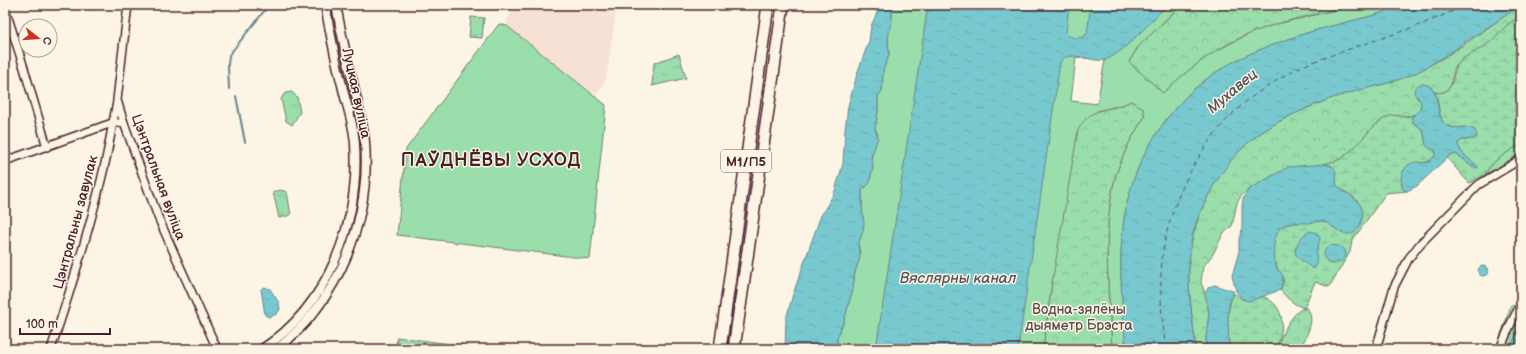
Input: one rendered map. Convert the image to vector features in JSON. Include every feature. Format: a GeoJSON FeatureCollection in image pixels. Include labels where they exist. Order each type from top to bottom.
{"type":"FeatureCollection","features":[{"type":"Feature","properties":{"kind":"highway","name":"М1/П5"},"geometry":{"type":"LineString","coordinates":[[720,349],[768,5]]}},
{"type":"Feature","properties":{"kind":"highway","name":"М1/П5"},"geometry":{"type":"LineString","coordinates":[[734,349],[783,5]]}},
{"type":"Feature","properties":{"kind":"street","name":"Цэнтральная вуліца"},"geometry":{"type":"LineString","coordinates":[[128,5],[117,100],[158,217],[217,349]]}},
{"type":"Feature","properties":{"kind":"street","name":"Луцкая вуліца"},"geometry":{"type":"LineString","coordinates":[[262,349],[273,341],[300,315],[320,288],[331,271],[345,235],[349,218],[354,189],[355,143],[325,5]]}},
{"type":"Feature","properties":{"kind":"street","name":"Луцкая вуліца"},"geometry":{"type":"LineString","coordinates":[[277,349],[304,325],[328,293],[345,264],[356,231],[364,191],[365,143],[362,119],[352,81],[336,5]]}},
{"type":"Feature","properties":{"kind":"street"},"geometry":{"type":"LineString","coordinates":[[5,8],[47,147]]}},
{"type":"Feature","properties":{"kind":"street"},"geometry":{"type":"LineString","coordinates":[[341,83],[352,81]]}},
{"type":"Feature","properties":{"kind":"street","name":"Цэнтральны завулак"},"geometry":{"type":"LineString","coordinates":[[51,349],[71,289],[89,226],[106,160],[117,100]]}},
{"type":"Feature","properties":{"kind":"street"},"geometry":{"type":"LineString","coordinates":[[5,161],[112,123],[124,123]]}},
{"type":"Feature","properties":{"kind":"street"},"geometry":{"type":"LineString","coordinates":[[1376,349],[1394,287],[1409,258],[1420,244],[1478,185],[1521,159]]}},
{"type":"Feature","properties":{"kind":"street"},"geometry":{"type":"LineString","coordinates":[[1500,349],[1521,304]]}},
{"type":"Feature","properties":{"kind":"shaded area"},"geometry":{"type":"Polygon","coordinates":[[[517,5],[617,5],[606,79],[596,96],[507,26],[507,19],[517,5]]]}},
{"type":"Feature","properties":{"kind":"green space","name":"Вяслярны канал"},"geometry":{"type":"Polygon","coordinates":[[[892,5],[1181,5],[1138,47],[1129,62],[1163,93],[1176,80],[1209,55],[1255,31],[1277,24],[1356,5],[1399,5],[1376,15],[1290,38],[1256,51],[1226,66],[1209,77],[1177,106],[1152,141],[1142,160],[1134,179],[1124,217],[1121,274],[1126,349],[1112,349],[1107,244],[1110,202],[1114,182],[1127,148],[1145,116],[1131,101],[1097,111],[1052,283],[1043,349],[838,349],[837,338],[844,321],[853,288],[855,271],[859,261],[860,252],[858,244],[862,234],[862,190],[869,184],[873,167],[871,159],[878,134],[875,129],[878,112],[878,96],[882,91],[883,70],[889,55],[888,38],[892,18],[892,5]],[[1076,57],[1071,101],[1097,104],[1105,60],[1076,57]]]}},
{"type":"Feature","properties":{"kind":"green space"},"geometry":{"type":"Polygon","coordinates":[[[1181,5],[1356,5],[1280,23],[1243,36],[1206,58],[1163,93],[1129,62],[1138,47],[1181,5]]]}},
{"type":"Feature","properties":{"kind":"green space"},"geometry":{"type":"Polygon","coordinates":[[[1521,5],[1521,17],[1510,23],[1483,48],[1457,65],[1451,85],[1447,90],[1444,92],[1435,92],[1428,85],[1416,97],[1421,102],[1420,110],[1417,113],[1410,116],[1397,115],[1368,132],[1362,141],[1341,159],[1249,189],[1241,196],[1237,203],[1232,226],[1223,234],[1213,254],[1203,267],[1201,282],[1207,300],[1209,313],[1206,339],[1207,349],[1196,349],[1189,276],[1191,248],[1195,230],[1209,194],[1219,177],[1242,148],[1271,126],[1305,109],[1344,94],[1389,83],[1425,68],[1521,5]]]}},
{"type":"Feature","properties":{"kind":"green space"},"geometry":{"type":"Polygon","coordinates":[[[471,17],[484,18],[482,38],[469,37],[471,17]]]}},
{"type":"Feature","properties":{"kind":"green space"},"geometry":{"type":"Polygon","coordinates":[[[1521,17],[1521,144],[1495,161],[1486,174],[1469,183],[1446,157],[1454,154],[1458,155],[1477,166],[1460,150],[1458,143],[1462,140],[1468,140],[1465,127],[1454,128],[1444,124],[1440,116],[1438,100],[1435,92],[1440,93],[1447,90],[1450,87],[1457,66],[1462,60],[1485,46],[1506,26],[1521,17]]]}},
{"type":"Feature","properties":{"kind":"green space"},"geometry":{"type":"Polygon","coordinates":[[[499,24],[507,26],[606,105],[590,259],[397,235],[406,149],[499,24]]]}},
{"type":"Feature","properties":{"kind":"green space"},"geometry":{"type":"Polygon","coordinates":[[[679,54],[686,78],[652,86],[654,63],[679,54]]]}},
{"type":"Feature","properties":{"kind":"green space"},"geometry":{"type":"Polygon","coordinates":[[[292,92],[297,97],[300,112],[292,125],[286,121],[281,99],[285,93],[292,92]]]}},
{"type":"Feature","properties":{"kind":"green space","name":"Водна-зялёны дыяметр Брэста"},"geometry":{"type":"Polygon","coordinates":[[[1131,101],[1143,108],[1145,116],[1123,156],[1114,182],[1110,202],[1107,265],[1112,349],[1043,349],[1052,283],[1078,130],[1089,116],[1102,110],[1123,105],[1131,101]]]}},
{"type":"Feature","properties":{"kind":"green space"},"geometry":{"type":"Polygon","coordinates":[[[1392,115],[1405,117],[1413,115],[1413,122],[1423,130],[1427,145],[1436,151],[1434,157],[1404,170],[1401,179],[1404,190],[1407,191],[1386,193],[1352,241],[1350,252],[1329,287],[1315,282],[1304,308],[1297,305],[1280,290],[1283,278],[1277,269],[1275,261],[1274,237],[1276,233],[1285,225],[1322,221],[1343,233],[1363,216],[1362,209],[1357,200],[1336,185],[1336,180],[1331,165],[1324,164],[1336,161],[1349,153],[1372,128],[1385,118],[1392,115]]]}},
{"type":"Feature","properties":{"kind":"green space"},"geometry":{"type":"Polygon","coordinates":[[[1521,144],[1521,154],[1486,174],[1495,161],[1521,144]]]}},
{"type":"Feature","properties":{"kind":"green space"},"geometry":{"type":"Polygon","coordinates":[[[281,190],[287,192],[291,215],[279,218],[273,192],[281,190]]]}},
{"type":"Feature","properties":{"kind":"green space"},"geometry":{"type":"Polygon","coordinates":[[[1234,294],[1247,300],[1262,296],[1270,300],[1276,306],[1280,312],[1282,326],[1276,349],[1229,349],[1228,314],[1234,294]]]}},
{"type":"Feature","properties":{"kind":"green space"},"geometry":{"type":"Polygon","coordinates":[[[1511,305],[1514,306],[1514,309],[1496,349],[1511,305]]]}},
{"type":"Feature","properties":{"kind":"green space"},"geometry":{"type":"Polygon","coordinates":[[[1304,308],[1307,308],[1311,318],[1309,329],[1300,349],[1276,349],[1295,314],[1304,308]]]}},
{"type":"Feature","properties":{"kind":"green space"},"geometry":{"type":"Polygon","coordinates":[[[1521,309],[1521,349],[1504,349],[1521,309]]]}},
{"type":"Feature","properties":{"kind":"green space"},"geometry":{"type":"Polygon","coordinates":[[[397,337],[481,348],[396,349],[397,337]]]}},
{"type":"Feature","properties":{"kind":"water"},"geometry":{"type":"Polygon","coordinates":[[[873,5],[892,5],[892,18],[888,38],[889,55],[883,70],[882,91],[878,96],[878,112],[875,129],[878,138],[871,157],[873,167],[869,184],[862,190],[864,223],[863,231],[858,244],[860,258],[855,271],[853,288],[844,321],[837,338],[838,349],[785,349],[786,319],[793,294],[821,215],[834,194],[843,164],[848,106],[858,71],[869,41],[871,26],[877,13],[873,5]]]}},
{"type":"Feature","properties":{"kind":"water","name":"Вяслярны канал"},"geometry":{"type":"Polygon","coordinates":[[[928,5],[1069,5],[1066,33],[1072,37],[1078,38],[1085,36],[1087,33],[1091,5],[1167,5],[1127,45],[1111,58],[1099,60],[1071,56],[1062,59],[1060,63],[1018,349],[876,349],[928,5]]]}},
{"type":"Feature","properties":{"kind":"water","name":"Мухавец"},"geometry":{"type":"Polygon","coordinates":[[[1399,5],[1521,5],[1433,63],[1411,75],[1389,83],[1344,94],[1305,109],[1287,117],[1255,137],[1233,159],[1212,188],[1197,220],[1192,235],[1189,275],[1190,300],[1196,349],[1126,349],[1121,274],[1124,217],[1134,179],[1142,159],[1152,141],[1177,106],[1192,91],[1226,66],[1256,51],[1290,38],[1376,15],[1399,5]]]}},
{"type":"Feature","properties":{"kind":"water"},"geometry":{"type":"Polygon","coordinates":[[[1421,84],[1428,85],[1432,88],[1435,93],[1440,117],[1446,125],[1454,128],[1467,127],[1475,130],[1477,136],[1475,139],[1462,140],[1458,143],[1460,150],[1478,167],[1474,167],[1456,154],[1450,155],[1417,186],[1407,191],[1404,190],[1401,182],[1402,173],[1405,169],[1411,163],[1429,162],[1436,154],[1435,150],[1430,149],[1426,145],[1423,130],[1413,122],[1411,118],[1420,110],[1421,102],[1414,93],[1416,87],[1421,84]]]}},
{"type":"Feature","properties":{"kind":"water"},"geometry":{"type":"Polygon","coordinates":[[[1324,164],[1329,165],[1336,171],[1336,185],[1357,201],[1360,206],[1362,217],[1360,225],[1355,232],[1351,234],[1342,233],[1322,221],[1292,223],[1283,226],[1277,233],[1274,244],[1276,266],[1283,276],[1280,290],[1250,301],[1242,299],[1236,291],[1232,276],[1239,251],[1239,239],[1242,230],[1243,199],[1249,189],[1288,167],[1324,164]]]}},
{"type":"Feature","properties":{"kind":"water"},"geometry":{"type":"Polygon","coordinates":[[[1311,231],[1317,233],[1320,238],[1316,254],[1317,264],[1314,269],[1300,259],[1295,253],[1300,239],[1311,231]]]}},
{"type":"Feature","properties":{"kind":"water"},"geometry":{"type":"Polygon","coordinates":[[[1331,245],[1339,246],[1345,250],[1346,257],[1342,261],[1331,264],[1326,260],[1324,257],[1324,252],[1331,245]]]}},
{"type":"Feature","properties":{"kind":"water"},"geometry":{"type":"Polygon","coordinates":[[[1481,266],[1485,266],[1487,267],[1487,275],[1481,276],[1478,273],[1478,269],[1481,266]]]}},
{"type":"Feature","properties":{"kind":"water"},"geometry":{"type":"Polygon","coordinates":[[[1214,285],[1231,289],[1234,292],[1230,300],[1228,314],[1229,349],[1207,349],[1206,339],[1209,313],[1205,294],[1208,288],[1214,285]]]}},
{"type":"Feature","properties":{"kind":"water"},"geometry":{"type":"Polygon","coordinates":[[[264,287],[270,289],[279,303],[280,310],[275,315],[268,317],[265,315],[261,289],[264,287]]]}},
{"type":"Feature","properties":{"kind":"water"},"geometry":{"type":"Polygon","coordinates":[[[1521,322],[1521,349],[1510,349],[1521,322]]]}},
{"type":"Feature","properties":{"kind":"waterway"},"geometry":{"type":"LineString","coordinates":[[229,89],[229,55],[269,5]]}},
{"type":"Feature","properties":{"kind":"waterway"},"geometry":{"type":"LineString","coordinates":[[236,96],[245,142]]}},
{"type":"Feature","properties":{"kind":"ferry route"},"geometry":{"type":"LineString","coordinates":[[1166,349],[1161,305],[1161,272],[1165,240],[1178,197],[1188,176],[1212,137],[1242,105],[1297,68],[1404,31],[1445,15],[1465,5]]}},
{"type":"Feature","properties":{"kind":"district","name":"ПАЎДНЁВЫ УСХОД"},"geometry":{"type":"Point","coordinates":[491,160]}}]}
